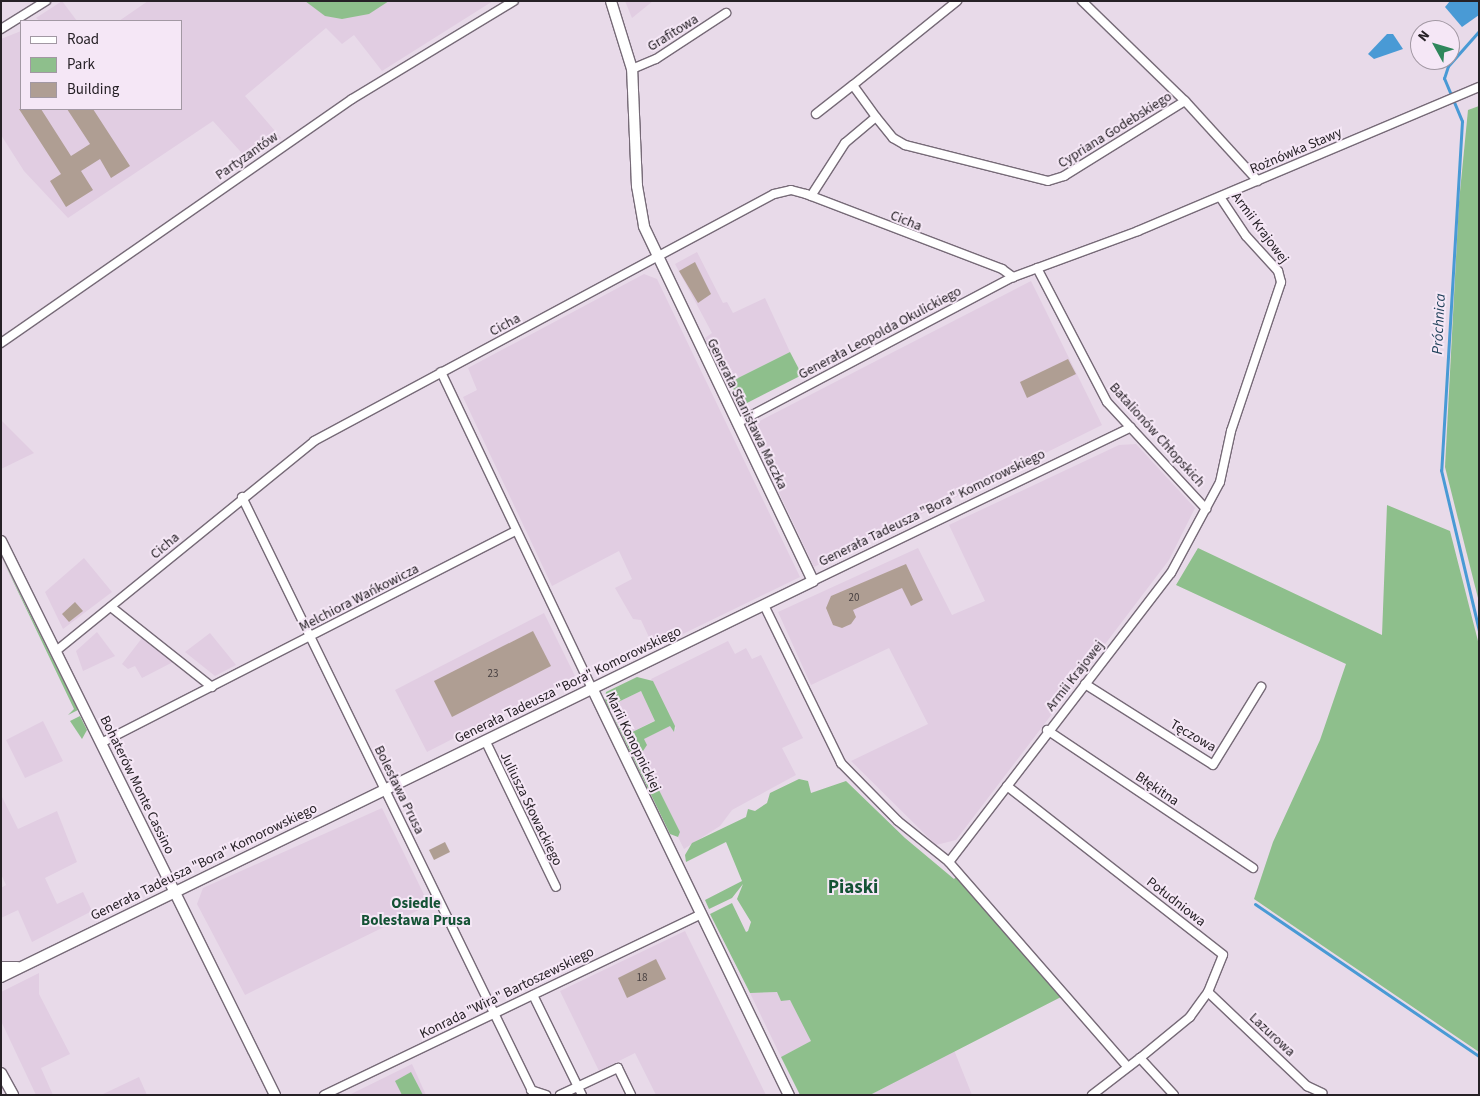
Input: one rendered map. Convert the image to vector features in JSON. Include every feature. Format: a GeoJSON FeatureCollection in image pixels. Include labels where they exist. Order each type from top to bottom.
{"type":"FeatureCollection","features":[{"type":"Feature","properties":{"kind":"street"},"geometry":{"type":"LineString","coordinates":[[1,28],[46,1]]}},
{"type":"Feature","properties":{"kind":"street","name":"Partyzantów"},"geometry":{"type":"LineString","coordinates":[[1,343],[352,99],[514,1]]}},
{"type":"Feature","properties":{"kind":"street","name":"Generała Stanisława Maczka"},"geometry":{"type":"LineString","coordinates":[[611,1],[632,68],[638,197],[657,259],[813,581]]}},
{"type":"Feature","properties":{"kind":"street"},"geometry":{"type":"LineString","coordinates":[[816,114],[957,1]]}},
{"type":"Feature","properties":{"kind":"street"},"geometry":{"type":"LineString","coordinates":[[1082,1],[1185,101]]}},
{"type":"Feature","properties":{"kind":"street","name":"Grafitowa"},"geometry":{"type":"LineString","coordinates":[[632,68],[656,59],[726,13]]}},
{"type":"Feature","properties":{"kind":"street","name":"Cypriana Godebskiego"},"geometry":{"type":"LineString","coordinates":[[853,85],[893,138],[905,145],[1048,181],[1064,176],[1185,101],[1258,181]]}},
{"type":"Feature","properties":{"kind":"street","name":"Rożnówka Stawy"},"geometry":{"type":"LineString","coordinates":[[1037,268],[1220,197],[1479,87]]}},
{"type":"Feature","properties":{"kind":"street"},"geometry":{"type":"LineString","coordinates":[[811,196],[845,144],[876,117]]}},
{"type":"Feature","properties":{"kind":"street","name":"Cicha"},"geometry":{"type":"LineString","coordinates":[[56,651],[314,441],[657,259],[774,194],[791,190],[811,196],[1002,269],[1014,277]]}},
{"type":"Feature","properties":{"kind":"street","name":"Armii Krajowej"},"geometry":{"type":"LineString","coordinates":[[949,862],[1047,730],[1171,573],[1224,470],[1231,431],[1281,282],[1278,272],[1246,236],[1220,197]]}},
{"type":"Feature","properties":{"kind":"street","name":"Generała Leopolda Okulickiego"},"geometry":{"type":"LineString","coordinates":[[736,423],[1014,277],[1037,268]]}},
{"type":"Feature","properties":{"kind":"street","name":"Batalionów Chłopskich"},"geometry":{"type":"LineString","coordinates":[[1037,268],[1099,389],[1206,508]]}},
{"type":"Feature","properties":{"kind":"street","name":"Marii Konopnickiej"},"geometry":{"type":"LineString","coordinates":[[441,372],[789,1095]]}},
{"type":"Feature","properties":{"kind":"street","name":"Generała Tadeusza \"Bora\" Komorowskiego"},"geometry":{"type":"LineString","coordinates":[[1,977],[16,967],[1131,426]]}},
{"type":"Feature","properties":{"kind":"street","name":"Bolesława Prusa"},"geometry":{"type":"LineString","coordinates":[[242,498],[532,1092]]}},
{"type":"Feature","properties":{"kind":"street","name":"Melchiora Wańkowicza"},"geometry":{"type":"LineString","coordinates":[[101,743],[516,531]]}},
{"type":"Feature","properties":{"kind":"street","name":"Bohaterów Monte Cassino"},"geometry":{"type":"LineString","coordinates":[[1,541],[275,1095]]}},
{"type":"Feature","properties":{"kind":"street"},"geometry":{"type":"LineString","coordinates":[[764,605],[841,763],[898,821],[949,862],[1126,1065]]}},
{"type":"Feature","properties":{"kind":"street"},"geometry":{"type":"LineString","coordinates":[[111,607],[212,687]]}},
{"type":"Feature","properties":{"kind":"street","name":"Tęczowa"},"geometry":{"type":"LineString","coordinates":[[1085,684],[1212,765],[1261,687]]}},
{"type":"Feature","properties":{"kind":"street","name":"Błękitna"},"geometry":{"type":"LineString","coordinates":[[1047,730],[1253,868]]}},
{"type":"Feature","properties":{"kind":"street","name":"Juliusza Słowackiego"},"geometry":{"type":"LineString","coordinates":[[485,740],[556,888]]}},
{"type":"Feature","properties":{"kind":"street","name":"Południowa"},"geometry":{"type":"LineString","coordinates":[[1007,786],[1223,955],[1208,992],[1185,1023],[1140,1058]]}},
{"type":"Feature","properties":{"kind":"street","name":"Konrada \"Wira\" Bartoszewskiego"},"geometry":{"type":"LineString","coordinates":[[324,1095],[702,914]]}},
{"type":"Feature","properties":{"kind":"street","name":"Generała Tadeusza \"Bora\" Komorowskiego"},"geometry":{"type":"LineString","coordinates":[[1,967],[16,967]]}},
{"type":"Feature","properties":{"kind":"street","name":"Lazurowa"},"geometry":{"type":"LineString","coordinates":[[1208,992],[1307,1086],[1322,1092]]}},
{"type":"Feature","properties":{"kind":"street"},"geometry":{"type":"LineString","coordinates":[[533,995],[582,1095]]}},
{"type":"Feature","properties":{"kind":"street"},"geometry":{"type":"LineString","coordinates":[[1092,1095],[1126,1065],[1140,1058],[1174,1095]]}},
{"type":"Feature","properties":{"kind":"street"},"geometry":{"type":"LineString","coordinates":[[560,1095],[618,1068],[631,1095]]}},
{"type":"Feature","properties":{"kind":"street"},"geometry":{"type":"LineString","coordinates":[[1,1073],[13,1095]]}},
{"type":"Feature","properties":{"kind":"street"},"geometry":{"type":"LineString","coordinates":[[532,1092],[546,1095]]}},
{"type":"Feature","properties":{"kind":"shaded area"},"geometry":{"type":"Polygon","coordinates":[[[62,1],[76,20],[39,20],[36,18],[62,1]]]}},
{"type":"Feature","properties":{"kind":"shaded area"},"geometry":{"type":"Polygon","coordinates":[[[148,1],[493,1],[382,71],[354,35],[342,44],[326,28],[245,96],[281,138],[248,160],[213,121],[68,218],[24,171],[1,135],[1,39],[20,31],[20,110],[182,110],[182,20],[120,20],[148,1]]]}},
{"type":"Feature","properties":{"kind":"shaded area"},"geometry":{"type":"Polygon","coordinates":[[[625,1],[653,1],[632,18],[625,1]]]}},
{"type":"Feature","properties":{"kind":"shaded area"},"geometry":{"type":"Polygon","coordinates":[[[697,252],[723,303],[727,302],[733,313],[765,298],[790,352],[728,383],[705,338],[712,333],[675,264],[697,252]]]}},
{"type":"Feature","properties":{"kind":"shaded area"},"geometry":{"type":"Polygon","coordinates":[[[644,274],[657,279],[800,577],[654,648],[641,620],[633,619],[615,588],[632,579],[619,551],[552,586],[463,397],[477,390],[468,368],[644,274]]]}},
{"type":"Feature","properties":{"kind":"shaded area"},"geometry":{"type":"Polygon","coordinates":[[[1031,281],[1102,425],[814,567],[748,427],[1031,281]]]}},
{"type":"Feature","properties":{"kind":"shaded area"},"geometry":{"type":"Polygon","coordinates":[[[1,420],[34,453],[1,469],[1,420]]]}},
{"type":"Feature","properties":{"kind":"shaded area"},"geometry":{"type":"Polygon","coordinates":[[[1136,444],[1195,508],[1169,560],[956,840],[936,845],[851,761],[928,724],[889,648],[811,685],[778,612],[918,548],[952,615],[985,601],[949,525],[1119,445],[1136,444]]]}},
{"type":"Feature","properties":{"kind":"shaded area"},"geometry":{"type":"Polygon","coordinates":[[[84,558],[112,592],[63,629],[45,592],[84,558]]]}},
{"type":"Feature","properties":{"kind":"shaded area"},"geometry":{"type":"Polygon","coordinates":[[[544,613],[575,676],[427,752],[395,690],[544,613]]]}},
{"type":"Feature","properties":{"kind":"shaded area"},"geometry":{"type":"Polygon","coordinates":[[[97,632],[115,656],[83,671],[76,651],[97,632]]]}},
{"type":"Feature","properties":{"kind":"shaded area"},"geometry":{"type":"Polygon","coordinates":[[[210,633],[236,665],[215,676],[185,652],[210,633]]]}},
{"type":"Feature","properties":{"kind":"shaded area"},"geometry":{"type":"Polygon","coordinates":[[[142,638],[173,662],[142,678],[135,666],[128,669],[122,664],[142,638]]]}},
{"type":"Feature","properties":{"kind":"shaded area"},"geometry":{"type":"Polygon","coordinates":[[[728,641],[735,654],[746,648],[752,659],[761,655],[803,738],[782,748],[796,775],[732,810],[720,826],[684,849],[678,837],[680,832],[641,754],[644,739],[670,725],[674,732],[676,728],[651,679],[728,641]]]}},
{"type":"Feature","properties":{"kind":"shaded area"},"geometry":{"type":"Polygon","coordinates":[[[641,691],[656,720],[624,736],[610,706],[641,691]]]}},
{"type":"Feature","properties":{"kind":"shaded area"},"geometry":{"type":"Polygon","coordinates":[[[43,721],[63,761],[25,778],[6,740],[43,721]]]}},
{"type":"Feature","properties":{"kind":"shaded area"},"geometry":{"type":"Polygon","coordinates":[[[1,795],[18,829],[57,811],[77,862],[45,878],[57,904],[83,892],[92,911],[32,942],[18,910],[1,918],[1,888],[6,885],[1,874],[1,795]]]}},
{"type":"Feature","properties":{"kind":"shaded area"},"geometry":{"type":"Polygon","coordinates":[[[382,808],[429,905],[245,995],[197,904],[203,888],[382,808]]]}},
{"type":"Feature","properties":{"kind":"shaded area"},"geometry":{"type":"Polygon","coordinates":[[[685,931],[766,1095],[656,1095],[635,1053],[599,1071],[560,991],[685,931]]]}},
{"type":"Feature","properties":{"kind":"shaded area"},"geometry":{"type":"Polygon","coordinates":[[[39,973],[39,994],[70,1054],[41,1068],[53,1095],[36,1095],[1,1021],[1,992],[39,973]]]}},
{"type":"Feature","properties":{"kind":"shaded area"},"geometry":{"type":"Polygon","coordinates":[[[777,992],[790,1000],[812,1041],[781,1057],[750,993],[777,992]]]}},
{"type":"Feature","properties":{"kind":"shaded area"},"geometry":{"type":"Polygon","coordinates":[[[954,1050],[972,1095],[870,1095],[954,1050]]]}},
{"type":"Feature","properties":{"kind":"shaded area"},"geometry":{"type":"Polygon","coordinates":[[[412,1064],[426,1095],[349,1095],[412,1064]]]}},
{"type":"Feature","properties":{"kind":"shaded area"},"geometry":{"type":"Polygon","coordinates":[[[139,1077],[147,1095],[101,1095],[139,1077]]]}},
{"type":"Feature","properties":{"kind":"green space"},"geometry":{"type":"Polygon","coordinates":[[[305,1],[389,1],[369,14],[342,19],[325,16],[305,1]]]}},
{"type":"Feature","properties":{"kind":"green space"},"geometry":{"type":"Polygon","coordinates":[[[1479,106],[1479,602],[1445,467],[1459,202],[1468,110],[1479,106]]]}},
{"type":"Feature","properties":{"kind":"green space"},"geometry":{"type":"Polygon","coordinates":[[[790,352],[802,375],[747,403],[736,400],[728,383],[790,352]]]}},
{"type":"Feature","properties":{"kind":"green space"},"geometry":{"type":"Polygon","coordinates":[[[1387,505],[1450,531],[1479,645],[1479,1052],[1254,899],[1273,842],[1320,740],[1346,664],[1176,585],[1198,548],[1382,635],[1387,505]]]}},
{"type":"Feature","properties":{"kind":"green space"},"geometry":{"type":"Polygon","coordinates":[[[1,556],[78,710],[68,715],[74,709],[1,556]]]}},
{"type":"Feature","properties":{"kind":"green space"},"geometry":{"type":"Polygon","coordinates":[[[637,677],[653,681],[675,726],[674,732],[670,726],[644,739],[647,745],[641,754],[680,832],[678,837],[670,834],[611,712],[624,736],[655,721],[641,691],[610,706],[610,711],[605,700],[606,692],[637,677]]]}},
{"type":"Feature","properties":{"kind":"green space"},"geometry":{"type":"Polygon","coordinates":[[[80,716],[87,730],[82,739],[70,721],[80,716]]]}},
{"type":"Feature","properties":{"kind":"green space"},"geometry":{"type":"Polygon","coordinates":[[[799,779],[808,781],[811,793],[846,781],[905,838],[954,879],[956,877],[1061,997],[870,1095],[800,1095],[781,1057],[811,1041],[790,1000],[781,1001],[777,992],[750,993],[710,914],[732,903],[746,932],[748,931],[751,922],[737,899],[743,884],[732,898],[709,909],[705,900],[742,881],[726,842],[686,862],[685,855],[692,843],[746,817],[748,809],[755,811],[767,803],[770,793],[799,779]]]}},
{"type":"Feature","properties":{"kind":"green space"},"geometry":{"type":"Polygon","coordinates":[[[411,1072],[423,1095],[402,1095],[395,1081],[411,1072]]]}},
{"type":"Feature","properties":{"kind":"water"},"geometry":{"type":"Polygon","coordinates":[[[1450,1],[1479,1],[1479,15],[1462,27],[1460,20],[1456,20],[1445,7],[1450,1]]]}},
{"type":"Feature","properties":{"kind":"water"},"geometry":{"type":"Polygon","coordinates":[[[1387,34],[1393,34],[1403,49],[1374,59],[1368,54],[1387,34]]]}},
{"type":"Feature","properties":{"kind":"building"},"geometry":{"type":"Polygon","coordinates":[[[19,109],[42,110],[71,156],[90,144],[68,110],[94,110],[130,166],[111,178],[100,159],[81,171],[93,190],[66,207],[50,181],[61,174],[19,109]]]}},
{"type":"Feature","properties":{"kind":"building"},"geometry":{"type":"Polygon","coordinates":[[[695,262],[711,294],[698,303],[679,271],[695,262]]]}},
{"type":"Feature","properties":{"kind":"building"},"geometry":{"type":"Polygon","coordinates":[[[1068,359],[1076,374],[1027,398],[1020,382],[1068,359]]]}},
{"type":"Feature","properties":{"kind":"building"},"geometry":{"type":"Polygon","coordinates":[[[906,564],[923,600],[911,606],[902,588],[853,610],[856,617],[851,624],[842,628],[833,625],[826,608],[831,596],[906,564]]]}},
{"type":"Feature","properties":{"kind":"building"},"geometry":{"type":"Polygon","coordinates":[[[75,602],[83,611],[69,622],[62,614],[75,602]]]}},
{"type":"Feature","properties":{"kind":"building"},"geometry":{"type":"Polygon","coordinates":[[[533,631],[551,666],[452,717],[434,681],[533,631]]]}},
{"type":"Feature","properties":{"kind":"building"},"geometry":{"type":"Polygon","coordinates":[[[445,842],[450,852],[434,860],[429,850],[445,842]]]}},
{"type":"Feature","properties":{"kind":"building"},"geometry":{"type":"Polygon","coordinates":[[[656,959],[666,979],[627,998],[618,978],[656,959]]]}},
{"type":"Feature","properties":{"kind":"waterway","name":"Próchnica"},"geometry":{"type":"LineString","coordinates":[[1479,31],[1448,66],[1444,78],[1462,121],[1441,470],[1479,631]]}},
{"type":"Feature","properties":{"kind":"waterway"},"geometry":{"type":"LineString","coordinates":[[1255,904],[1479,1056]]}},
{"type":"Feature","properties":{"kind":"district","name":"Piaski"},"geometry":{"type":"Point","coordinates":[853,888]}},
{"type":"Feature","properties":{"kind":"district","name":"Osiedle Bolesława Prusa"},"geometry":{"type":"Point","coordinates":[416,912]}}]}
